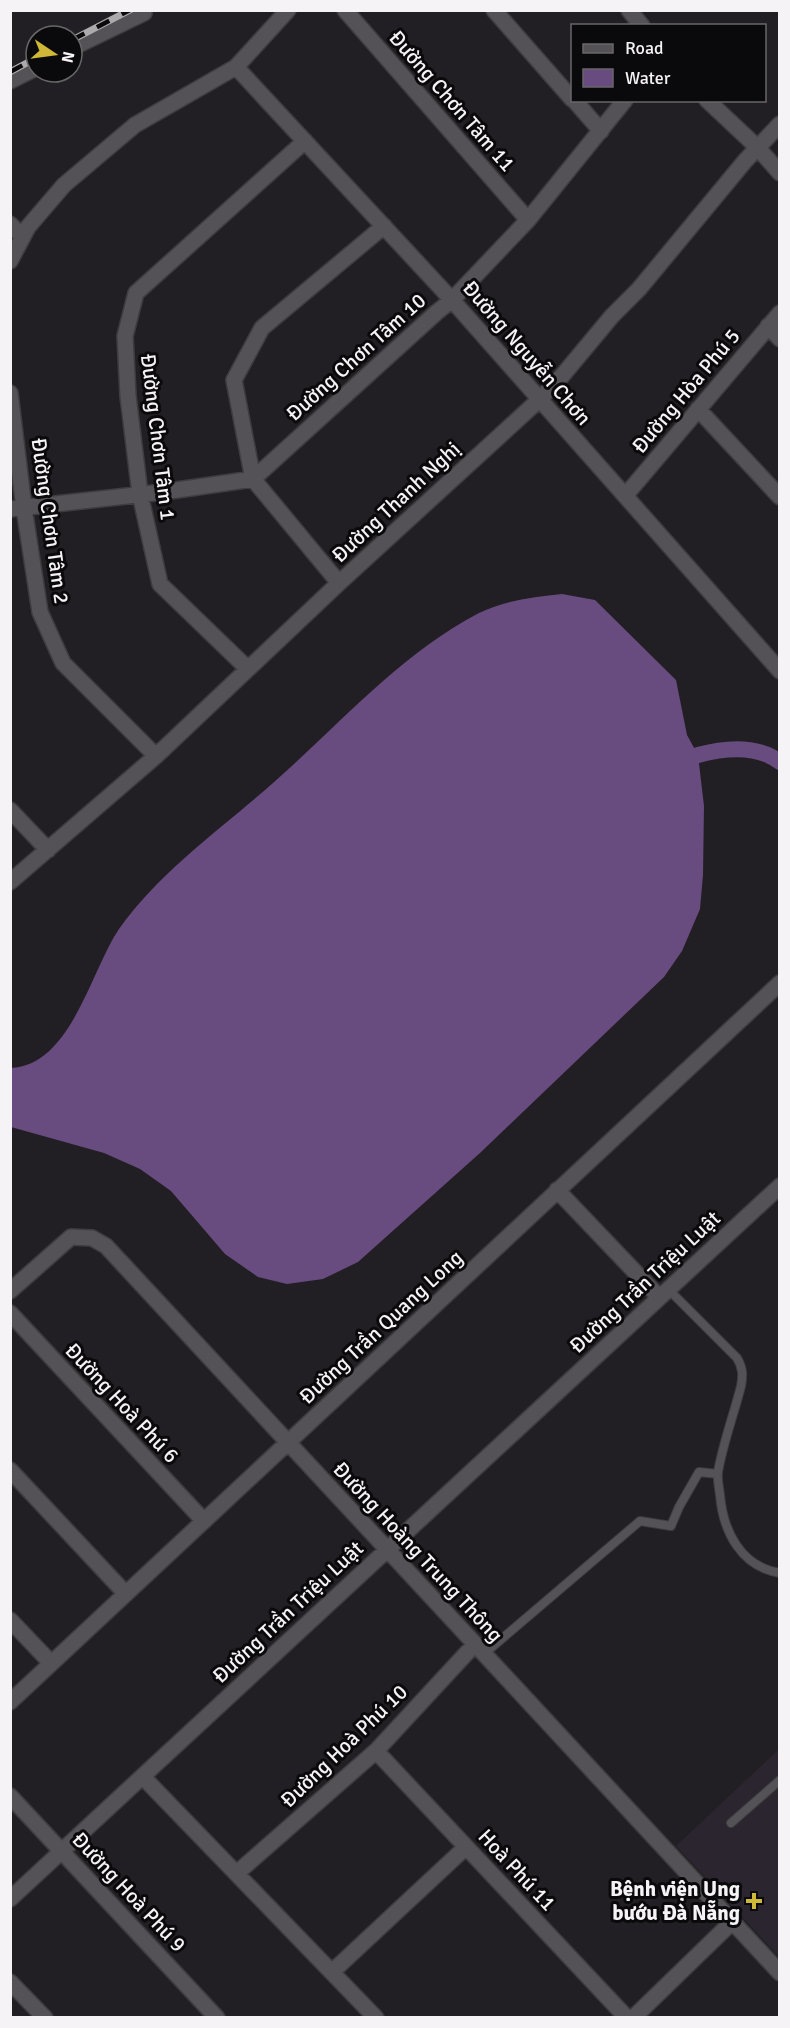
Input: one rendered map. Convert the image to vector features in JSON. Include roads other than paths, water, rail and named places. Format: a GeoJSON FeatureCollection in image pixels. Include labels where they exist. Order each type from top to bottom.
{"type":"FeatureCollection","features":[{"type":"Feature","properties":{"kind":"street"},"geometry":{"type":"LineString","coordinates":[[10,261],[28,227],[64,185],[135,124],[236,67],[288,10]]}},
{"type":"Feature","properties":{"kind":"street","name":"Đường Chơn Tâm 11"},"geometry":{"type":"LineString","coordinates":[[345,10],[528,220]]}},
{"type":"Feature","properties":{"kind":"street"},"geometry":{"type":"LineString","coordinates":[[494,10],[571,98]]}},
{"type":"Feature","properties":{"kind":"street"},"geometry":{"type":"LineString","coordinates":[[629,10],[640,24]]}},
{"type":"Feature","properties":{"kind":"street"},"geometry":{"type":"LineString","coordinates":[[84,42],[144,13]]}},
{"type":"Feature","properties":{"kind":"street","name":"Đường Nguyễn Chơn"},"geometry":{"type":"LineString","coordinates":[[236,67],[452,300],[780,671]]}},
{"type":"Feature","properties":{"kind":"street"},"geometry":{"type":"LineString","coordinates":[[10,81],[24,74]]}},
{"type":"Feature","properties":{"kind":"street"},"geometry":{"type":"LineString","coordinates":[[575,102],[601,131]]}},
{"type":"Feature","properties":{"kind":"street","name":"Đường Chơn Tâm 10"},"geometry":{"type":"LineString","coordinates":[[253,479],[452,300],[528,220],[624,102]]}},
{"type":"Feature","properties":{"kind":"street"},"geometry":{"type":"LineString","coordinates":[[709,102],[758,147],[780,173]]}},
{"type":"Feature","properties":{"kind":"street","name":"Đường Thanh Nghị"},"geometry":{"type":"LineString","coordinates":[[10,882],[156,756],[339,583],[540,399],[612,316],[639,289],[780,124]]}},
{"type":"Feature","properties":{"kind":"street","name":"Đường Chơn Tâm 1"},"geometry":{"type":"LineString","coordinates":[[248,669],[160,584],[140,494],[128,396],[125,336],[136,293],[305,141]]}},
{"type":"Feature","properties":{"kind":"street"},"geometry":{"type":"LineString","coordinates":[[10,224],[23,237]]}},
{"type":"Feature","properties":{"kind":"street"},"geometry":{"type":"LineString","coordinates":[[339,583],[253,479],[234,380],[262,328],[384,226]]}},
{"type":"Feature","properties":{"kind":"street","name":"Đường Hòa Phú 5"},"geometry":{"type":"LineString","coordinates":[[624,496],[780,313]]}},
{"type":"Feature","properties":{"kind":"street"},"geometry":{"type":"LineString","coordinates":[[768,326],[780,339]]}},
{"type":"Feature","properties":{"kind":"street","name":"Đường Chơn Tâm 2"},"geometry":{"type":"LineString","coordinates":[[10,393],[17,508],[40,612],[63,663],[156,756]]}},
{"type":"Feature","properties":{"kind":"street"},"geometry":{"type":"LineString","coordinates":[[698,409],[780,497]]}},
{"type":"Feature","properties":{"kind":"street"},"geometry":{"type":"LineString","coordinates":[[17,508],[253,479]]}},
{"type":"Feature","properties":{"kind":"street"},"geometry":{"type":"LineString","coordinates":[[10,810],[48,850]]}},
{"type":"Feature","properties":{"kind":"street","name":"Đường Trần Quang Long"},"geometry":{"type":"LineString","coordinates":[[10,1702],[780,982]]}},
{"type":"Feature","properties":{"kind":"street","name":"Đường Trần Triệu Luật"},"geometry":{"type":"LineString","coordinates":[[10,1899],[780,1186]]}},
{"type":"Feature","properties":{"kind":"street"},"geometry":{"type":"LineString","coordinates":[[557,1190],[664,1293]]}},
{"type":"Feature","properties":{"kind":"street","name":"Đường Hoàng Trung Thông"},"geometry":{"type":"LineString","coordinates":[[10,1291],[70,1237],[92,1238],[106,1246],[780,1973]]}},
{"type":"Feature","properties":{"kind":"street","name":"Đường Hoà Phú 6"},"geometry":{"type":"LineString","coordinates":[[10,1313],[204,1521]]}},
{"type":"Feature","properties":{"kind":"street"},"geometry":{"type":"LineString","coordinates":[[10,1470],[126,1594]]}},
{"type":"Feature","properties":{"kind":"street"},"geometry":{"type":"LineString","coordinates":[[10,1620],[51,1663]]}},
{"type":"Feature","properties":{"kind":"street","name":"Đường Hoà Phú 10"},"geometry":{"type":"LineString","coordinates":[[237,1873],[376,1751],[479,1649]]}},
{"type":"Feature","properties":{"kind":"street","name":"Hoà Phú 11"},"geometry":{"type":"LineString","coordinates":[[376,1751],[627,2018]]}},
{"type":"Feature","properties":{"kind":"street"},"geometry":{"type":"LineString","coordinates":[[143,1777],[376,2018]]}},
{"type":"Feature","properties":{"kind":"street","name":"Đường Hoà Phú 9"},"geometry":{"type":"LineString","coordinates":[[10,1796],[217,2018]]}},
{"type":"Feature","properties":{"kind":"street"},"geometry":{"type":"LineString","coordinates":[[333,1971],[466,1847]]}},
{"type":"Feature","properties":{"kind":"street"},"geometry":{"type":"LineString","coordinates":[[633,2018],[732,1922]]}},
{"type":"Feature","properties":{"kind":"street"},"geometry":{"type":"LineString","coordinates":[[10,1982],[45,2018]]}},
{"type":"Feature","properties":{"kind":"lane"},"geometry":{"type":"LineString","coordinates":[[664,1293],[737,1358],[742,1366],[741,1386],[718,1474],[720,1504],[726,1527],[736,1546],[752,1563],[771,1572],[780,1573]]}},
{"type":"Feature","properties":{"kind":"lane"},"geometry":{"type":"LineString","coordinates":[[479,1649],[640,1521],[671,1526],[699,1472],[718,1474]]}},
{"type":"Feature","properties":{"kind":"lane"},"geometry":{"type":"LineString","coordinates":[[731,1823],[780,1780]]}},
{"type":"Feature","properties":{"kind":"water"},"geometry":{"type":"Polygon","coordinates":[[[562,594],[595,600],[676,680],[687,735],[698,755],[704,806],[700,909],[682,951],[664,977],[480,1153],[358,1262],[323,1279],[287,1284],[258,1277],[225,1254],[171,1191],[140,1169],[104,1153],[11,1127],[11,1068],[32,1063],[49,1051],[64,1034],[77,1014],[108,947],[119,929],[135,908],[172,869],[273,783],[371,692],[422,649],[479,613],[499,605],[562,594]]]}},
{"type":"Feature","properties":{"kind":"waterway"},"geometry":{"type":"LineString","coordinates":[[698,755],[729,750],[751,750],[780,762]]}},
{"type":"Feature","properties":{"kind":"railway"},"geometry":{"type":"LineString","coordinates":[[84,34],[130,10]]}},
{"type":"Feature","properties":{"kind":"railway"},"geometry":{"type":"LineString","coordinates":[[10,72],[24,64]]}},
{"type":"Feature","properties":{"kind":"place","name":"Bệnh viện Ung bướu Đà Nẵng"},"geometry":{"type":"Point","coordinates":[754,1901]}}]}
